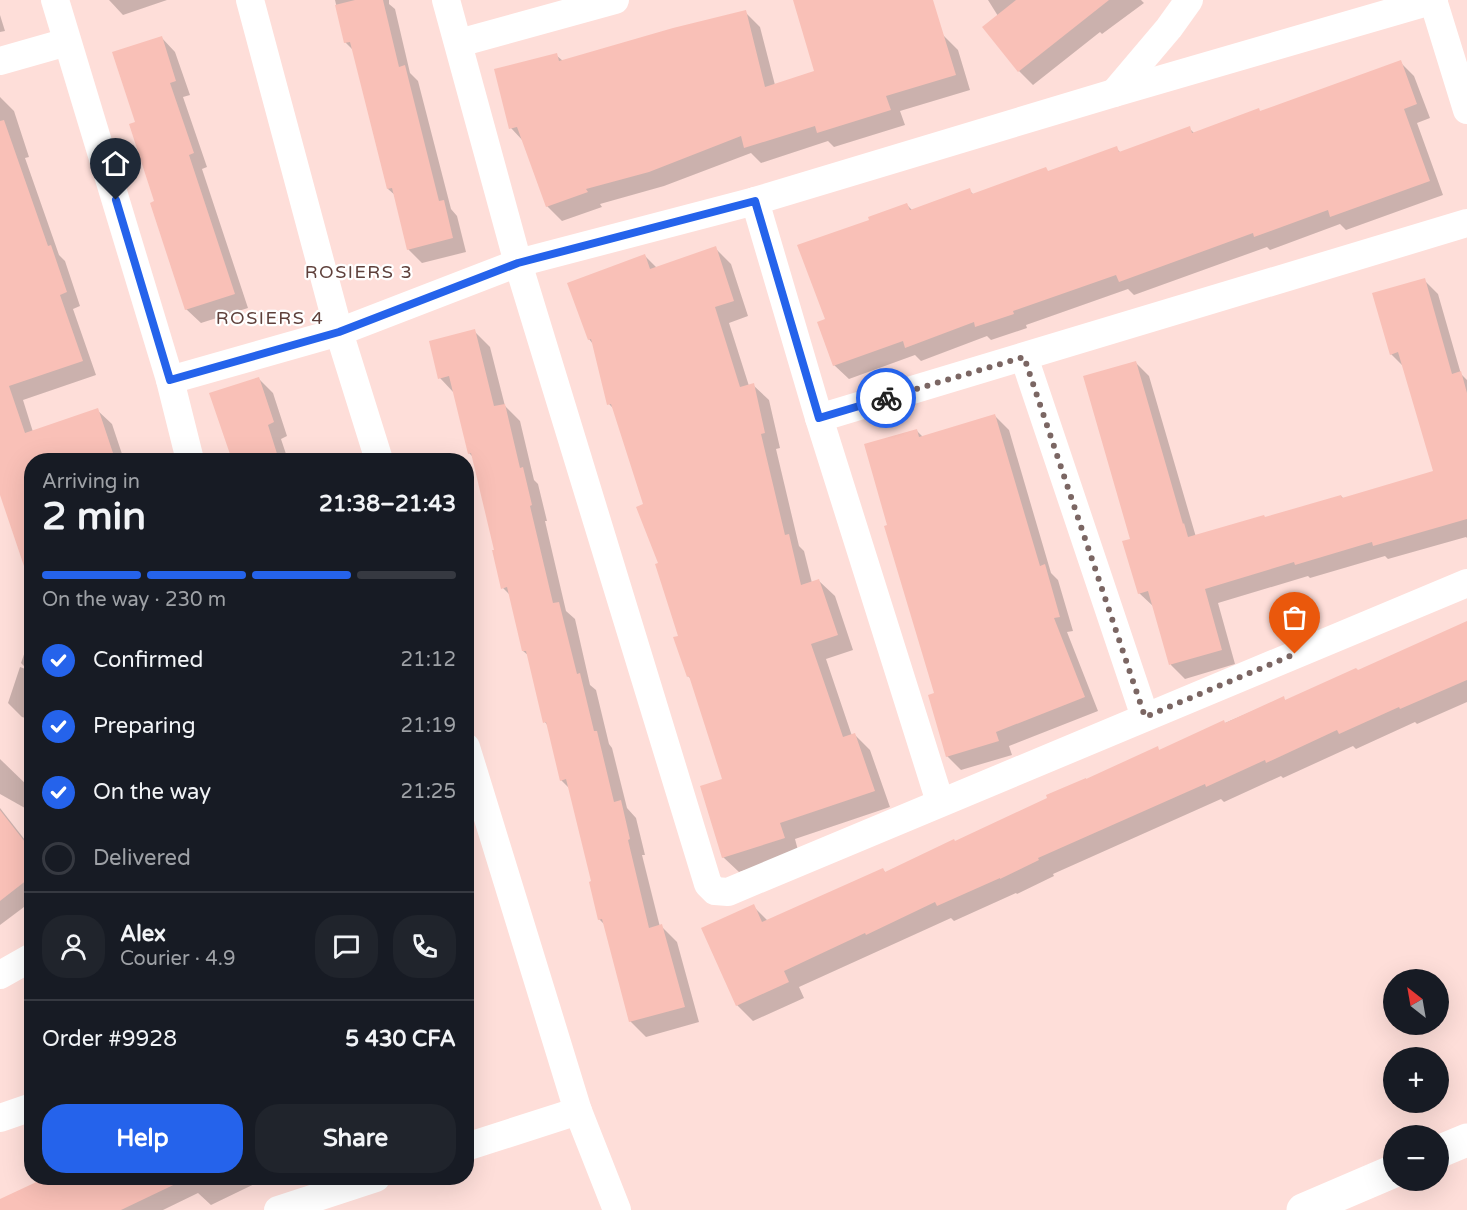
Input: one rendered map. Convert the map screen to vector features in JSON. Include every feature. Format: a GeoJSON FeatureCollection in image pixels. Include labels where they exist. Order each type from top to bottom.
{"type":"FeatureCollection","features":[{"type":"Feature","properties":{"kind":"main road"},"geometry":{"type":"LineString","coordinates":[[1449,1147],[1467,1140]]}},
{"type":"Feature","properties":{"kind":"main road"},"geometry":{"type":"LineString","coordinates":[[1303,1210],[1383,1176]]}},
{"type":"Feature","properties":{"kind":"street"},"geometry":{"type":"LineString","coordinates":[[54,0],[170,380],[188,453]]}},
{"type":"Feature","properties":{"kind":"street"},"geometry":{"type":"LineString","coordinates":[[249,0],[339,332],[377,453]]}},
{"type":"Feature","properties":{"kind":"street"},"geometry":{"type":"LineString","coordinates":[[446,0],[518,263],[708,884],[715,891],[728,892],[1467,583]]}},
{"type":"Feature","properties":{"kind":"street"},"geometry":{"type":"LineString","coordinates":[[459,43],[615,0]]}},
{"type":"Feature","properties":{"kind":"street"},"geometry":{"type":"LineString","coordinates":[[1114,93],[1190,0]]}},
{"type":"Feature","properties":{"kind":"street"},"geometry":{"type":"LineString","coordinates":[[170,380],[339,332],[518,263],[755,201],[1434,0],[1467,110]]}},
{"type":"Feature","properties":{"kind":"street"},"geometry":{"type":"LineString","coordinates":[[0,61],[68,42]]}},
{"type":"Feature","properties":{"kind":"street"},"geometry":{"type":"LineString","coordinates":[[755,201],[819,418],[940,802]]}},
{"type":"Feature","properties":{"kind":"street"},"geometry":{"type":"LineString","coordinates":[[819,418],[1467,223]]}},
{"type":"Feature","properties":{"kind":"street"},"geometry":{"type":"LineString","coordinates":[[1024,357],[1145,717]]}},
{"type":"Feature","properties":{"kind":"street"},"geometry":{"type":"LineString","coordinates":[[474,773],[578,1111],[617,1210]]}},
{"type":"Feature","properties":{"kind":"street"},"geometry":{"type":"LineString","coordinates":[[0,975],[24,962]]}},
{"type":"Feature","properties":{"kind":"street"},"geometry":{"type":"LineString","coordinates":[[0,1119],[24,1110]]}},
{"type":"Feature","properties":{"kind":"street"},"geometry":{"type":"LineString","coordinates":[[474,1144],[578,1111]]}},
{"type":"Feature","properties":{"kind":"street"},"geometry":{"type":"LineString","coordinates":[[278,1210],[355,1185]]}},
{"type":"Feature","properties":{"kind":"building"},"geometry":{"type":"Polygon","coordinates":[[[355,0],[383,0],[399,67],[405,65],[439,201],[444,200],[453,238],[407,250],[392,188],[387,189],[350,42],[344,43],[335,5],[355,0]]]}},
{"type":"Feature","properties":{"kind":"building"},"geometry":{"type":"Polygon","coordinates":[[[793,0],[933,0],[956,75],[886,96],[891,110],[817,133],[815,126],[744,148],[741,136],[649,172],[586,189],[588,192],[546,207],[517,127],[509,129],[494,69],[557,53],[559,61],[673,28],[746,10],[765,87],[814,71],[793,0]]]}},
{"type":"Feature","properties":{"kind":"building"},"geometry":{"type":"Polygon","coordinates":[[[1016,0],[1109,0],[1018,72],[982,27],[1016,0]]]}},
{"type":"Feature","properties":{"kind":"building"},"geometry":{"type":"Polygon","coordinates":[[[162,36],[176,81],[170,83],[194,153],[189,155],[235,294],[185,310],[150,203],[154,201],[129,124],[135,122],[112,52],[162,36]]]}},
{"type":"Feature","properties":{"kind":"building"},"geometry":{"type":"Polygon","coordinates":[[[1401,60],[1417,104],[1404,109],[1430,181],[1330,217],[1328,210],[1254,237],[1253,233],[1119,282],[1116,275],[1013,311],[1014,314],[975,327],[974,322],[905,348],[903,341],[833,366],[817,322],[825,319],[797,245],[869,220],[868,217],[907,203],[910,210],[970,188],[972,194],[1046,167],[1048,171],[1117,146],[1119,152],[1190,126],[1192,133],[1401,60]]]}},
{"type":"Feature","properties":{"kind":"building"},"geometry":{"type":"Polygon","coordinates":[[[4,120],[48,246],[51,245],[67,292],[60,295],[83,361],[9,386],[25,433],[98,408],[113,453],[24,453],[24,566],[0,495],[0,121],[4,120]]]}},
{"type":"Feature","properties":{"kind":"building"},"geometry":{"type":"Polygon","coordinates":[[[716,246],[734,301],[715,307],[740,387],[754,383],[765,433],[761,434],[785,535],[789,534],[801,585],[819,579],[838,635],[811,644],[843,737],[855,733],[875,791],[780,823],[785,838],[722,858],[700,786],[722,779],[689,676],[687,677],[673,637],[678,636],[655,564],[658,563],[636,507],[643,504],[611,404],[607,405],[591,339],[588,340],[567,283],[645,254],[650,269],[716,246]]]}},
{"type":"Feature","properties":{"kind":"building"},"geometry":{"type":"Polygon","coordinates":[[[1425,278],[1452,374],[1461,371],[1467,393],[1467,519],[1373,546],[1372,542],[1295,565],[1294,562],[1205,589],[1222,650],[1169,665],[1148,591],[1138,594],[1122,541],[1130,539],[1083,376],[1136,361],[1188,537],[1341,495],[1342,498],[1433,471],[1398,352],[1390,355],[1372,293],[1425,278]]]}},
{"type":"Feature","properties":{"kind":"building"},"geometry":{"type":"Polygon","coordinates":[[[475,329],[494,406],[505,404],[520,468],[523,467],[553,603],[559,602],[577,674],[580,673],[594,731],[597,731],[614,802],[621,800],[649,928],[662,924],[685,1007],[629,1022],[602,919],[598,920],[589,882],[591,881],[566,779],[560,781],[526,651],[522,651],[507,587],[501,589],[474,466],[474,453],[468,453],[449,376],[438,379],[429,341],[475,329]]]}},
{"type":"Feature","properties":{"kind":"building"},"geometry":{"type":"Polygon","coordinates":[[[259,377],[274,422],[268,425],[277,453],[230,453],[209,393],[259,377]]]}},
{"type":"Feature","properties":{"kind":"building"},"geometry":{"type":"Polygon","coordinates":[[[995,414],[1040,566],[1045,564],[1060,617],[1054,618],[1085,697],[996,732],[999,741],[946,757],[928,695],[934,693],[884,526],[887,525],[864,444],[917,429],[919,437],[995,414]]]}},
{"type":"Feature","properties":{"kind":"building"},"geometry":{"type":"Polygon","coordinates":[[[1467,621],[1467,680],[1339,734],[1337,730],[1266,763],[1265,760],[1206,787],[1205,784],[1038,858],[1039,860],[1000,879],[937,906],[935,902],[866,935],[865,933],[784,971],[789,982],[736,1006],[701,928],[754,904],[762,922],[883,868],[885,872],[954,839],[955,841],[1047,798],[1046,795],[1158,746],[1159,750],[1284,696],[1285,700],[1467,621]]]}},
{"type":"Feature","properties":{"kind":"building"},"geometry":{"type":"Polygon","coordinates":[[[0,810],[24,841],[24,882],[0,901],[0,810]]]}},
{"type":"Feature","properties":{"kind":"building"},"geometry":{"type":"Polygon","coordinates":[[[30,1185],[173,1185],[121,1210],[0,1210],[0,1199],[30,1185]]]}},
{"type":"Feature","properties":{"kind":"way so far"},"geometry":{"type":"LineString","coordinates":[[886,398],[1024,357],[1145,717],[1295,654]]}},
{"type":"Feature","properties":{"kind":"district","name":"ROSIERS 3"},"geometry":{"type":"Point","coordinates":[359,272]}},
{"type":"Feature","properties":{"kind":"district","name":"ROSIERS 4"},"geometry":{"type":"Point","coordinates":[270,318]}},
{"type":"Feature","properties":{"kind":"route"},"geometry":{"type":"LineString","coordinates":[[116,200],[170,380],[339,332],[518,263],[755,201],[819,418],[886,398]]}}]}
